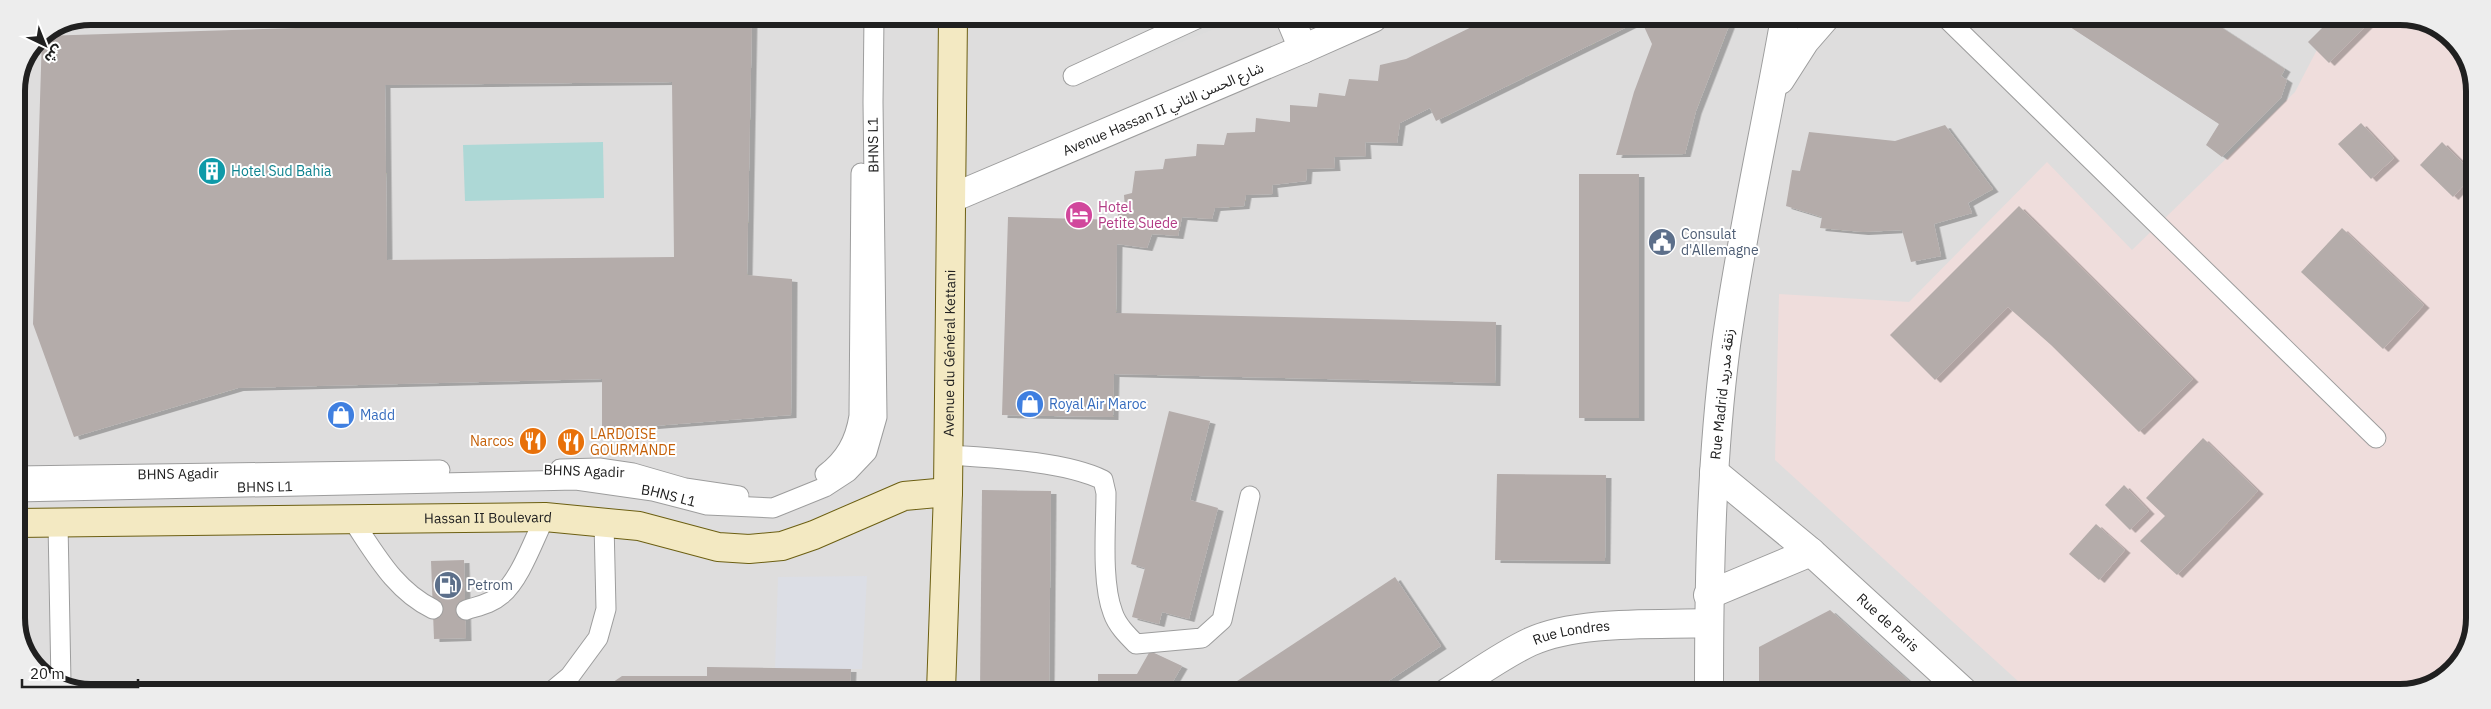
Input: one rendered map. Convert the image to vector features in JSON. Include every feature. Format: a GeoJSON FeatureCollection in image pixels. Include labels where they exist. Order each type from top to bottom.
{"type":"FeatureCollection","features":[{"type":"Feature","properties":{"kind":"street","name":"Avenue du Général Kettani"},"geometry":{"type":"LineString","coordinates":[[941,684],[948,492],[953,25]]}},
{"type":"Feature","properties":{"kind":"street"},"geometry":{"type":"LineString","coordinates":[[1293,25],[1303,49]]}},
{"type":"Feature","properties":{"kind":"street","name":"Avenue Hassan II شارع الحسن الثاني"},"geometry":{"type":"LineString","coordinates":[[952,198],[1357,25]]}},
{"type":"Feature","properties":{"kind":"street","name":"Rue Madrid زنقة مدريد"},"geometry":{"type":"LineString","coordinates":[[1709,684],[1708,595],[1714,472],[1726,347],[1745,223],[1771,100],[1784,25]]}},
{"type":"Feature","properties":{"kind":"street","name":"Rue Madrid زنقة مدريد"},"geometry":{"type":"LineString","coordinates":[[1771,100],[1785,69],[1819,25]]}},
{"type":"Feature","properties":{"kind":"street","name":"Rue de Paris"},"geometry":{"type":"LineString","coordinates":[[1714,472],[1811,552],[1955,684]]}},
{"type":"Feature","properties":{"kind":"street","name":"Hassan II Boulevard"},"geometry":{"type":"LineString","coordinates":[[25,523],[545,517],[639,526],[718,547],[749,549],[782,546],[904,496],[948,492]]}},
{"type":"Feature","properties":{"kind":"street"},"geometry":{"type":"LineString","coordinates":[[1708,595],[1811,552]]}},
{"type":"Feature","properties":{"kind":"street","name":"Rue Londres"},"geometry":{"type":"LineString","coordinates":[[1461,684],[1531,642],[1563,631],[1709,623]]}},
{"type":"Feature","properties":{"kind":"lane","name":"BHNS Agadir"},"geometry":{"type":"LineString","coordinates":[[25,476],[599,468],[633,472],[684,488],[740,496],[774,495],[809,483],[826,474],[840,462],[850,446],[859,416],[862,25]]}},
{"type":"Feature","properties":{"kind":"lane","name":"BHNS L1"},"geometry":{"type":"LineString","coordinates":[[25,492],[576,480],[653,491],[707,506],[773,508],[825,487],[848,472],[867,452],[877,417],[873,102],[874,25]]}},
{"type":"Feature","properties":{"kind":"lane"},"geometry":{"type":"LineString","coordinates":[[1073,76],[1184,25]]}},
{"type":"Feature","properties":{"kind":"lane"},"geometry":{"type":"LineString","coordinates":[[1953,25],[2376,438]]}},
{"type":"Feature","properties":{"kind":"lane"},"geometry":{"type":"LineString","coordinates":[[948,455],[1008,459],[1089,473],[1103,480],[1106,493],[1106,575],[1112,613],[1136,644],[1202,638],[1222,620],[1250,496]]}},
{"type":"Feature","properties":{"kind":"lane"},"geometry":{"type":"LineString","coordinates":[[466,610],[488,604],[502,595],[512,584],[545,517]]}},
{"type":"Feature","properties":{"kind":"lane"},"geometry":{"type":"LineString","coordinates":[[351,518],[392,578],[415,600],[433,609]]}},
{"type":"Feature","properties":{"kind":"lane"},"geometry":{"type":"LineString","coordinates":[[58,523],[61,676]]}},
{"type":"Feature","properties":{"kind":"lane"},"geometry":{"type":"LineString","coordinates":[[560,684],[570,676],[598,638],[606,609],[604,523]]}},
{"type":"Feature","properties":{"kind":"shaded area"},"geometry":{"type":"Polygon","coordinates":[[[1129,25],[1224,25],[1142,58],[1129,25]]]}},
{"type":"Feature","properties":{"kind":"shaded area"},"geometry":{"type":"Polygon","coordinates":[[[2330,25],[2400,25],[2417,27],[2437,36],[2447,44],[2463,70],[2466,87],[2466,618],[2464,635],[2459,647],[2447,665],[2429,677],[2413,683],[2021,684],[1775,460],[1779,294],[1909,302],[2047,162],[2132,250],[2295,92],[2330,25]]]}},
{"type":"Feature","properties":{"kind":"shaded area"},"geometry":{"type":"Polygon","coordinates":[[[2400,25],[2417,27],[2437,36],[2447,44],[2463,70],[2466,87],[2466,618],[2464,635],[2455,655],[2447,665],[2421,681],[2400,684],[91,684],[74,682],[54,673],[41,662],[30,643],[25,622],[25,91],[26,78],[30,66],[44,44],[54,36],[78,26],[2400,25]]]}},
{"type":"Feature","properties":{"kind":"shaded area"},"geometry":{"type":"Polygon","coordinates":[[[867,576],[862,669],[775,669],[778,577],[867,576]]]}},
{"type":"Feature","properties":{"kind":"water"},"geometry":{"type":"Polygon","coordinates":[[[603,142],[604,198],[465,201],[463,145],[603,142]]]}},
{"type":"Feature","properties":{"kind":"building","name":"Hotel Sud Bahia"},"geometry":{"type":"Polygon","coordinates":[[[395,25],[752,25],[747,275],[792,279],[791,415],[602,430],[602,379],[238,388],[74,437],[33,324],[42,47],[55,36],[395,25]],[[672,82],[385,85],[387,260],[674,257],[672,82]]]}},
{"type":"Feature","properties":{"kind":"building"},"geometry":{"type":"Polygon","coordinates":[[[1476,25],[1631,25],[1436,121],[1430,108],[1400,123],[1397,143],[1365,142],[1366,156],[1334,157],[1335,168],[1307,169],[1306,181],[1272,185],[1273,194],[1246,195],[1244,206],[1215,208],[1212,219],[1182,217],[1178,236],[1152,234],[1147,248],[1117,244],[1116,313],[1496,322],[1495,383],[1114,374],[1113,417],[1002,415],[1008,217],[1119,220],[1117,208],[1125,208],[1124,195],[1132,193],[1135,171],[1163,169],[1165,159],[1196,156],[1197,144],[1224,145],[1227,133],[1255,132],[1256,118],[1290,122],[1290,105],[1317,107],[1319,93],[1345,96],[1349,79],[1378,81],[1380,65],[1406,59],[1476,25]]]}},
{"type":"Feature","properties":{"kind":"building"},"geometry":{"type":"Polygon","coordinates":[[[1643,25],[1729,25],[1696,111],[1685,154],[1616,155],[1634,92],[1652,44],[1643,25]]]}},
{"type":"Feature","properties":{"kind":"building"},"geometry":{"type":"Polygon","coordinates":[[[2067,25],[2218,25],[2285,69],[2281,76],[2287,80],[2281,98],[2222,157],[2206,145],[2219,124],[2067,25]]]}},
{"type":"Feature","properties":{"kind":"building"},"geometry":{"type":"Polygon","coordinates":[[[2325,25],[2367,25],[2329,63],[2308,42],[2325,25]]]}},
{"type":"Feature","properties":{"kind":"building"},"geometry":{"type":"Polygon","coordinates":[[[2361,123],[2394,158],[2371,179],[2338,144],[2361,123]]]}},
{"type":"Feature","properties":{"kind":"building"},"geometry":{"type":"Polygon","coordinates":[[[1945,125],[1993,189],[1968,203],[1972,213],[1934,224],[1941,256],[1911,262],[1902,230],[1863,232],[1820,228],[1822,217],[1786,206],[1792,170],[1800,171],[1809,132],[1895,141],[1945,125]]]}},
{"type":"Feature","properties":{"kind":"building"},"geometry":{"type":"Polygon","coordinates":[[[2442,142],[2466,166],[2466,183],[2453,197],[2420,165],[2442,142]]]}},
{"type":"Feature","properties":{"kind":"building"},"geometry":{"type":"Polygon","coordinates":[[[1579,174],[1639,174],[1639,418],[1579,418],[1579,174]]]}},
{"type":"Feature","properties":{"kind":"building"},"geometry":{"type":"Polygon","coordinates":[[[2019,206],[2193,379],[2139,432],[2051,345],[2008,307],[1935,380],[1890,335],[2019,206]]]}},
{"type":"Feature","properties":{"kind":"building"},"geometry":{"type":"Polygon","coordinates":[[[2342,228],[2424,305],[2383,349],[2301,272],[2342,228]]]}},
{"type":"Feature","properties":{"kind":"building"},"geometry":{"type":"Polygon","coordinates":[[[1169,411],[1210,421],[1190,500],[1218,508],[1189,619],[1162,612],[1159,624],[1132,617],[1145,568],[1131,564],[1169,411]]]}},
{"type":"Feature","properties":{"kind":"building"},"geometry":{"type":"Polygon","coordinates":[[[2203,438],[2258,491],[2177,575],[2140,541],[2165,516],[2146,498],[2203,438]]]}},
{"type":"Feature","properties":{"kind":"building"},"geometry":{"type":"Polygon","coordinates":[[[1497,474],[1606,475],[1605,561],[1495,560],[1497,474]]]}},
{"type":"Feature","properties":{"kind":"building"},"geometry":{"type":"Polygon","coordinates":[[[2124,485],[2149,511],[2130,530],[2105,505],[2124,485]]]}},
{"type":"Feature","properties":{"kind":"building"},"geometry":{"type":"Polygon","coordinates":[[[982,490],[1051,491],[1049,684],[980,684],[982,490]]]}},
{"type":"Feature","properties":{"kind":"building"},"geometry":{"type":"Polygon","coordinates":[[[2096,524],[2125,550],[2099,580],[2069,554],[2096,524]]]}},
{"type":"Feature","properties":{"kind":"building","name":"Petrom"},"geometry":{"type":"Polygon","coordinates":[[[464,560],[466,638],[434,639],[431,561],[464,560]]]}},
{"type":"Feature","properties":{"kind":"building"},"geometry":{"type":"Polygon","coordinates":[[[1395,577],[1441,646],[1384,684],[1233,684],[1395,577]]]}},
{"type":"Feature","properties":{"kind":"building"},"geometry":{"type":"Polygon","coordinates":[[[1830,610],[1912,684],[1759,684],[1759,647],[1830,610]]]}},
{"type":"Feature","properties":{"kind":"building"},"geometry":{"type":"Polygon","coordinates":[[[1150,651],[1182,666],[1172,684],[1098,684],[1098,674],[1137,674],[1150,651]]]}},
{"type":"Feature","properties":{"kind":"building"},"geometry":{"type":"Polygon","coordinates":[[[707,667],[851,669],[850,684],[610,684],[622,676],[707,676],[707,667]]]}},
{"type":"Feature","properties":{"kind":"place","name":"Hotel Sud Bahia"},"geometry":{"type":"Point","coordinates":[212,171]}},
{"type":"Feature","properties":{"kind":"place","name":"Hotel Petite Suede"},"geometry":{"type":"Point","coordinates":[1079,215]}},
{"type":"Feature","properties":{"kind":"place","name":"Consulat d'Allemagne"},"geometry":{"type":"Point","coordinates":[1662,242]}},
{"type":"Feature","properties":{"kind":"place","name":"Royal Air Maroc"},"geometry":{"type":"Point","coordinates":[1030,404]}},
{"type":"Feature","properties":{"kind":"place","name":"Madd"},"geometry":{"type":"Point","coordinates":[341,415]}},
{"type":"Feature","properties":{"kind":"place","name":"Narcos"},"geometry":{"type":"Point","coordinates":[533,441]}},
{"type":"Feature","properties":{"kind":"place","name":"LARDOISE GOURMANDE"},"geometry":{"type":"Point","coordinates":[571,442]}},
{"type":"Feature","properties":{"kind":"place","name":"Petrom"},"geometry":{"type":"Point","coordinates":[448,585]}}]}
